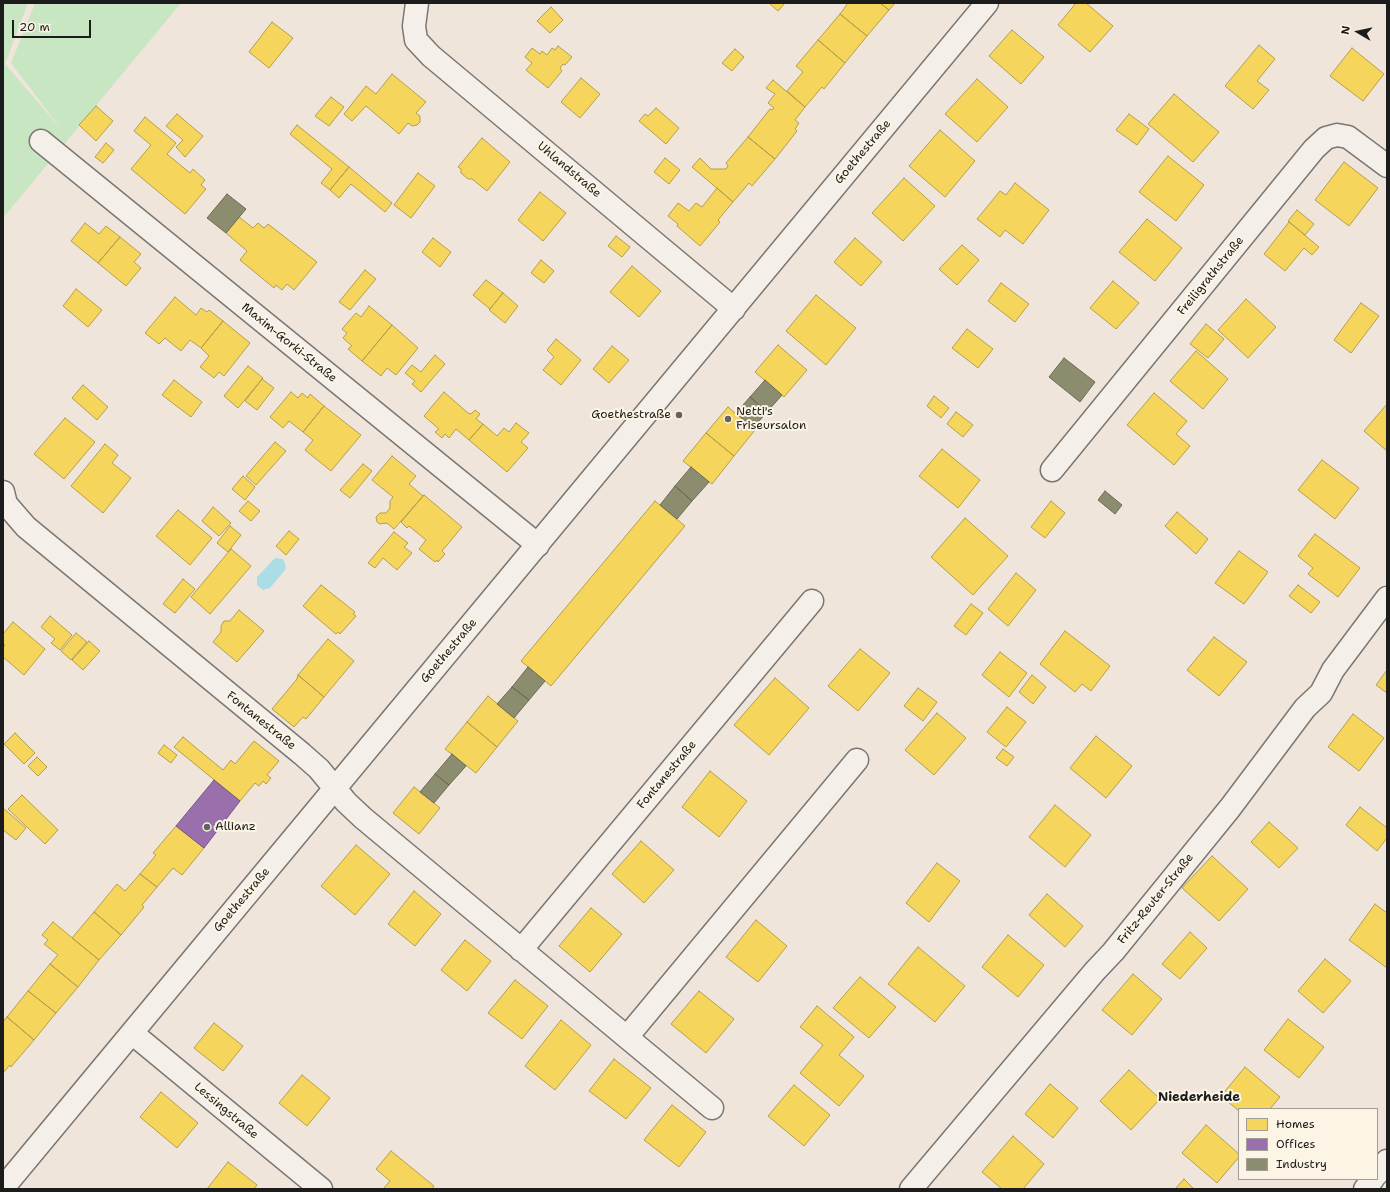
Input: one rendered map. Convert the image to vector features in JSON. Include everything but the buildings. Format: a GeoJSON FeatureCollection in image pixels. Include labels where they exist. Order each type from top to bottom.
{"type":"FeatureCollection","features":[{"type":"Feature","properties":{"kind":"street","name":"Uhlandstraße"},"geometry":{"type":"LineString","coordinates":[[417,3],[414,26],[416,40],[432,56],[734,309]]}},
{"type":"Feature","properties":{"kind":"street","name":"Goethestraße"},"geometry":{"type":"LineString","coordinates":[[3,1188],[987,3]]}},
{"type":"Feature","properties":{"kind":"street","name":"Freiligrathstraße"},"geometry":{"type":"LineString","coordinates":[[1052,470],[1314,149],[1326,138],[1337,135],[1348,137],[1387,166]]}},
{"type":"Feature","properties":{"kind":"street","name":"Maxim-Gorki-Straße"},"geometry":{"type":"LineString","coordinates":[[41,141],[538,545]]}},
{"type":"Feature","properties":{"kind":"street","name":"Fontanestraße"},"geometry":{"type":"LineString","coordinates":[[3,492],[6,504],[26,527],[302,754],[319,769],[334,789],[363,818],[712,1108]]}},
{"type":"Feature","properties":{"kind":"street","name":"Fritz-Reuter-Straße"},"geometry":{"type":"LineString","coordinates":[[911,1189],[1095,971],[1113,952],[1230,808],[1305,708],[1321,693],[1333,670],[1387,598]]}},
{"type":"Feature","properties":{"kind":"street","name":"Fontanestraße"},"geometry":{"type":"LineString","coordinates":[[522,950],[812,601]]}},
{"type":"Feature","properties":{"kind":"street"},"geometry":{"type":"LineString","coordinates":[[627,1037],[857,760]]}},
{"type":"Feature","properties":{"kind":"street","name":"Lessingstraße"},"geometry":{"type":"LineString","coordinates":[[132,1033],[321,1189]]}},
{"type":"Feature","properties":{"kind":"street"},"geometry":{"type":"LineString","coordinates":[[1378,1173],[1387,1160]]}},
{"type":"Feature","properties":{"kind":"street"},"geometry":{"type":"LineString","coordinates":[[1365,1189],[1372,1180]]}},
{"type":"Feature","properties":{"kind":"green space"},"geometry":{"type":"Polygon","coordinates":[[[3,3],[28,3],[5,64],[61,129],[11,63],[35,3],[181,3],[3,218],[3,3]]]}},
{"type":"Feature","properties":{"kind":"water"},"geometry":{"type":"Polygon","coordinates":[[[275,558],[283,559],[286,566],[285,570],[270,588],[263,590],[257,585],[257,577],[275,558]]]}},
{"type":"Feature","properties":{"kind":"place","name":"Goethestraße"},"geometry":{"type":"Point","coordinates":[679,415]}},
{"type":"Feature","properties":{"kind":"place","name":"Netti's Friseursalon"},"geometry":{"type":"Point","coordinates":[728,419]}},
{"type":"Feature","properties":{"kind":"place","name":"Allianz"},"geometry":{"type":"Point","coordinates":[207,827]}},
{"type":"Feature","properties":{"kind":"district","name":"Niederheide"},"geometry":{"type":"Point","coordinates":[1199,1098]}}]}
